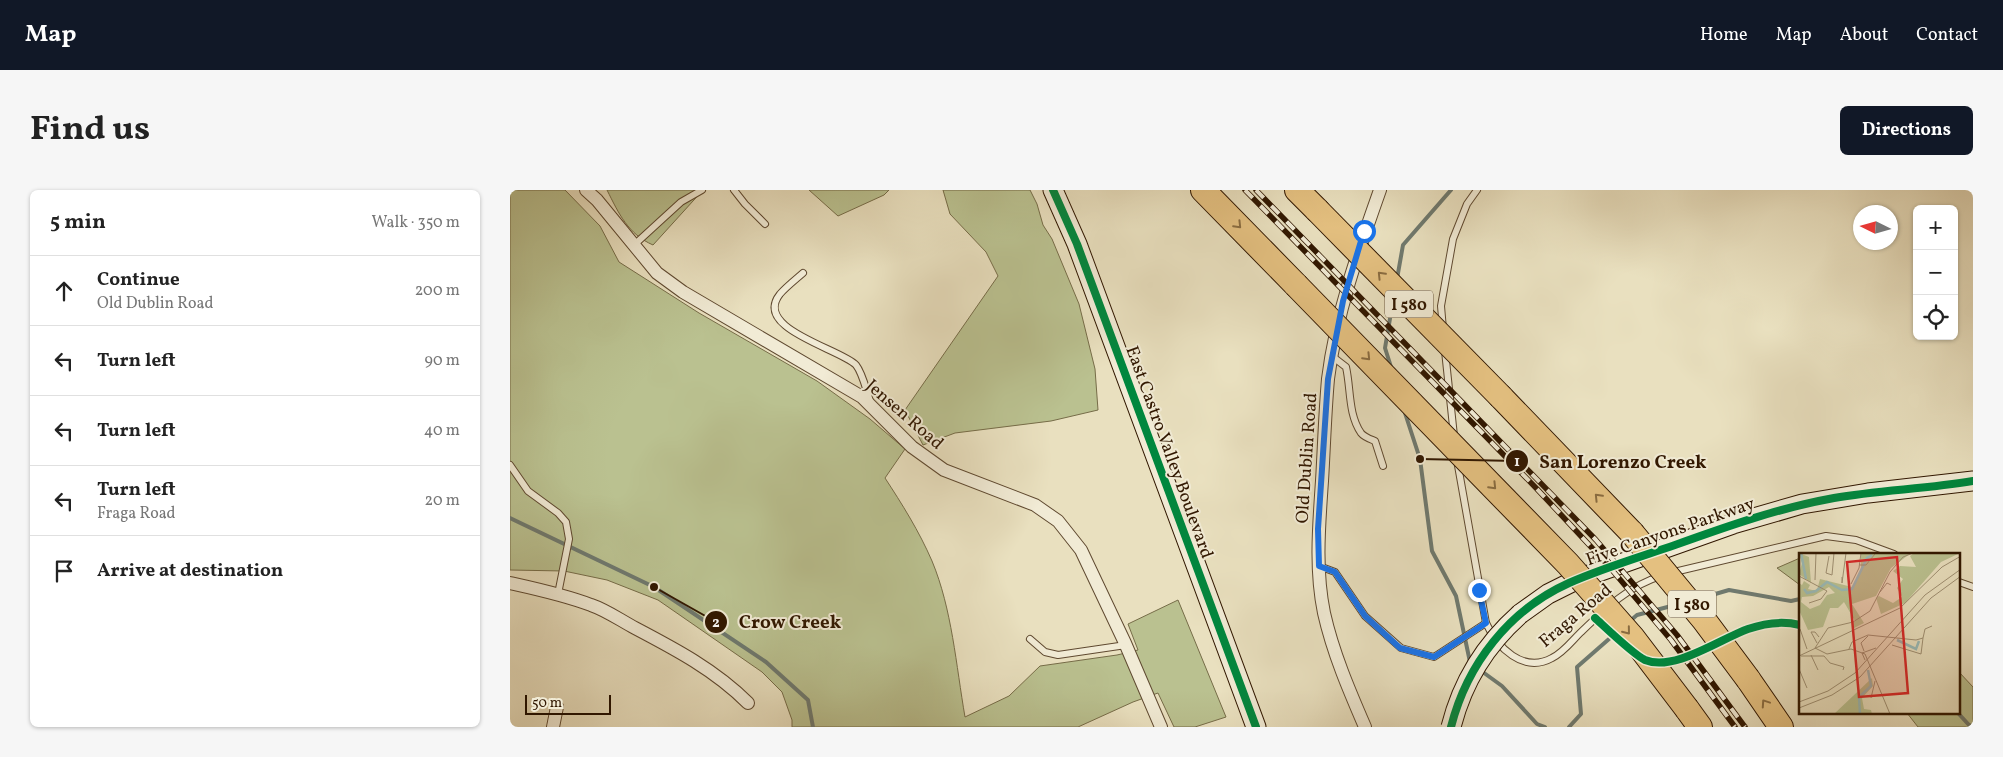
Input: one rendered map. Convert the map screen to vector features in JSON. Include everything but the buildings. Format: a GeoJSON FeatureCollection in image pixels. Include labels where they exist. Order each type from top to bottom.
{"type":"FeatureCollection","features":[{"type":"Feature","properties":{"kind":"highway"},"geometry":{"type":"LineString","coordinates":[[1203,190],[1568,564],[1628,632],[1693,718]]}},
{"type":"Feature","properties":{"kind":"highway","name":"I 580"},"geometry":{"type":"LineString","coordinates":[[1297,190],[1632,533],[1704,620],[1781,727]]}},
{"type":"Feature","properties":{"kind":"main road","name":"East Castro Valley Boulevard"},"geometry":{"type":"LineString","coordinates":[[1053,190],[1080,252],[1256,727]]}},
{"type":"Feature","properties":{"kind":"main road","name":"Five Canyons Parkway"},"geometry":{"type":"LineString","coordinates":[[1451,727],[1460,698],[1476,666],[1496,638],[1520,614],[1548,594],[1578,579],[1770,513],[1836,498],[1973,481]]}},
{"type":"Feature","properties":{"kind":"street","name":"Jensen Road"},"geometry":{"type":"LineString","coordinates":[[586,190],[656,273],[683,292],[854,392],[872,407],[912,447],[944,470],[1034,505],[1058,521],[1081,550],[1126,645],[1161,727]]}},
{"type":"Feature","properties":{"kind":"street","name":"Old Dublin Road"},"geometry":{"type":"LineString","coordinates":[[1365,727],[1343,674],[1324,613],[1319,566],[1318,529],[1328,379],[1343,301],[1364,231],[1380,190]]}},
{"type":"Feature","properties":{"kind":"street"},"geometry":{"type":"LineString","coordinates":[[510,583],[558,594],[593,606],[674,648],[710,670],[733,688],[748,704]]}},
{"type":"Feature","properties":{"kind":"street"},"geometry":{"type":"LineString","coordinates":[[553,727],[558,707]]}},
{"type":"Feature","properties":{"kind":"lane"},"geometry":{"type":"LineString","coordinates":[[634,246],[681,202],[702,190]]}},
{"type":"Feature","properties":{"kind":"lane"},"geometry":{"type":"LineString","coordinates":[[734,190],[765,224]]}},
{"type":"Feature","properties":{"kind":"lane","name":"Fraga Road"},"geometry":{"type":"LineString","coordinates":[[1478,190],[1467,204],[1453,239],[1441,306],[1451,416],[1462,494],[1486,623],[1497,643],[1513,657],[1524,662],[1546,661],[1561,652],[1625,592],[1652,579],[1688,567],[1730,560],[1826,536],[1856,540],[1891,553]]}},
{"type":"Feature","properties":{"kind":"lane"},"geometry":{"type":"LineString","coordinates":[[803,273],[779,295],[775,307],[777,315],[783,324],[795,334],[840,354],[856,365],[864,381],[872,407]]}},
{"type":"Feature","properties":{"kind":"lane"},"geometry":{"type":"LineString","coordinates":[[1333,357],[1346,367],[1350,385],[1351,411],[1362,434],[1375,441],[1383,466]]}},
{"type":"Feature","properties":{"kind":"lane"},"geometry":{"type":"LineString","coordinates":[[510,465],[528,491],[558,513],[566,522],[569,539],[558,594]]}},
{"type":"Feature","properties":{"kind":"lane"},"geometry":{"type":"LineString","coordinates":[[1319,566],[1335,572],[1365,616],[1400,648],[1434,657],[1486,623]]}},
{"type":"Feature","properties":{"kind":"lane"},"geometry":{"type":"LineString","coordinates":[[1960,582],[1973,587]]}},
{"type":"Feature","properties":{"kind":"lane"},"geometry":{"type":"LineString","coordinates":[[1030,639],[1045,652],[1058,655],[1126,645]]}},
{"type":"Feature","properties":{"kind":"green space"},"geometry":{"type":"Polygon","coordinates":[[[510,190],[565,190],[600,226],[619,262],[699,313],[817,381],[870,419],[905,449],[885,478],[922,539],[939,579],[953,637],[965,717],[1009,696],[1040,666],[1117,655],[1138,650],[1128,624],[1178,600],[1226,717],[1195,727],[1174,727],[1158,693],[1078,727],[792,727],[792,720],[782,692],[762,672],[658,600],[607,580],[564,571],[510,570],[510,190]]]}},
{"type":"Feature","properties":{"kind":"green space"},"geometry":{"type":"Polygon","coordinates":[[[607,190],[703,190],[653,245],[637,235],[625,222],[607,190]]]}},
{"type":"Feature","properties":{"kind":"green space"},"geometry":{"type":"Polygon","coordinates":[[[809,190],[889,190],[884,195],[838,216],[809,190]]]}},
{"type":"Feature","properties":{"kind":"green space"},"geometry":{"type":"Polygon","coordinates":[[[943,190],[1030,190],[1037,204],[1043,225],[1052,239],[1079,304],[1095,369],[1098,410],[1051,421],[955,433],[923,445],[905,410],[998,276],[986,252],[950,214],[943,190]]]}},
{"type":"Feature","properties":{"kind":"green space"},"geometry":{"type":"Polygon","coordinates":[[[1799,558],[1799,584],[1777,568],[1799,558]]]}},
{"type":"Feature","properties":{"kind":"green space"},"geometry":{"type":"Polygon","coordinates":[[[1960,673],[1973,687],[1973,727],[1918,727],[1908,714],[1960,714],[1960,673]]]}},
{"type":"Feature","properties":{"kind":"waterway"},"geometry":{"type":"LineString","coordinates":[[1397,279],[1403,245],[1451,190]]}},
{"type":"Feature","properties":{"kind":"waterway"},"geometry":{"type":"LineString","coordinates":[[1392,370],[1385,348],[1393,301]]}},
{"type":"Feature","properties":{"kind":"waterway"},"geometry":{"type":"LineString","coordinates":[[1404,410],[1420,459],[1432,551],[1456,596],[1470,662]]}},
{"type":"Feature","properties":{"kind":"waterway"},"geometry":{"type":"LineString","coordinates":[[510,518],[654,587],[766,662],[808,700],[813,727]]}},
{"type":"Feature","properties":{"kind":"waterway"},"geometry":{"type":"LineString","coordinates":[[1698,599],[1729,590],[1791,601],[1799,599]]}},
{"type":"Feature","properties":{"kind":"waterway"},"geometry":{"type":"LineString","coordinates":[[1630,621],[1637,615],[1679,604]]}},
{"type":"Feature","properties":{"kind":"waterway"},"geometry":{"type":"LineString","coordinates":[[1569,727],[1581,714],[1577,667],[1617,632]]}},
{"type":"Feature","properties":{"kind":"waterway"},"geometry":{"type":"LineString","coordinates":[[1480,670],[1502,686],[1537,724],[1545,727]]}},
{"type":"Feature","properties":{"kind":"waterway"},"geometry":{"type":"LineString","coordinates":[[1959,714],[1969,725],[1973,726]]}},
{"type":"Feature","properties":{"kind":"railway"},"geometry":{"type":"LineString","coordinates":[[1245,190],[1537,489],[1607,564],[1671,640],[1735,727]]}},
{"type":"Feature","properties":{"kind":"railway"},"geometry":{"type":"LineString","coordinates":[[1256,190],[1596,540],[1677,635],[1745,727]]}},
{"type":"Feature","properties":{"kind":"cycle path"},"geometry":{"type":"LineString","coordinates":[[1053,190],[1077,244],[1256,727]]}},
{"type":"Feature","properties":{"kind":"cycle path"},"geometry":{"type":"LineString","coordinates":[[1451,727],[1458,704],[1468,682],[1494,642],[1528,608],[1547,594],[1569,583],[1714,531],[1793,507],[1851,495],[1973,481]]}},
{"type":"Feature","properties":{"kind":"cycle path"},"geometry":{"type":"LineString","coordinates":[[1595,618],[1640,657],[1657,663],[1669,662],[1697,653],[1754,627],[1781,623],[1799,625]]}},
{"type":"Feature","properties":{"kind":"place","name":"San Lorenzo Creek"},"geometry":{"type":"Point","coordinates":[1420,459]}},
{"type":"Feature","properties":{"kind":"place","name":"Crow Creek"},"geometry":{"type":"Point","coordinates":[654,587]}},
{"type":"Feature","properties":{"kind":"route"},"geometry":{"type":"LineString","coordinates":[[1364,231],[1343,301],[1328,379],[1318,529],[1319,566],[1335,572],[1365,616],[1400,648],[1434,657],[1486,623],[1479,590]]}}]}
